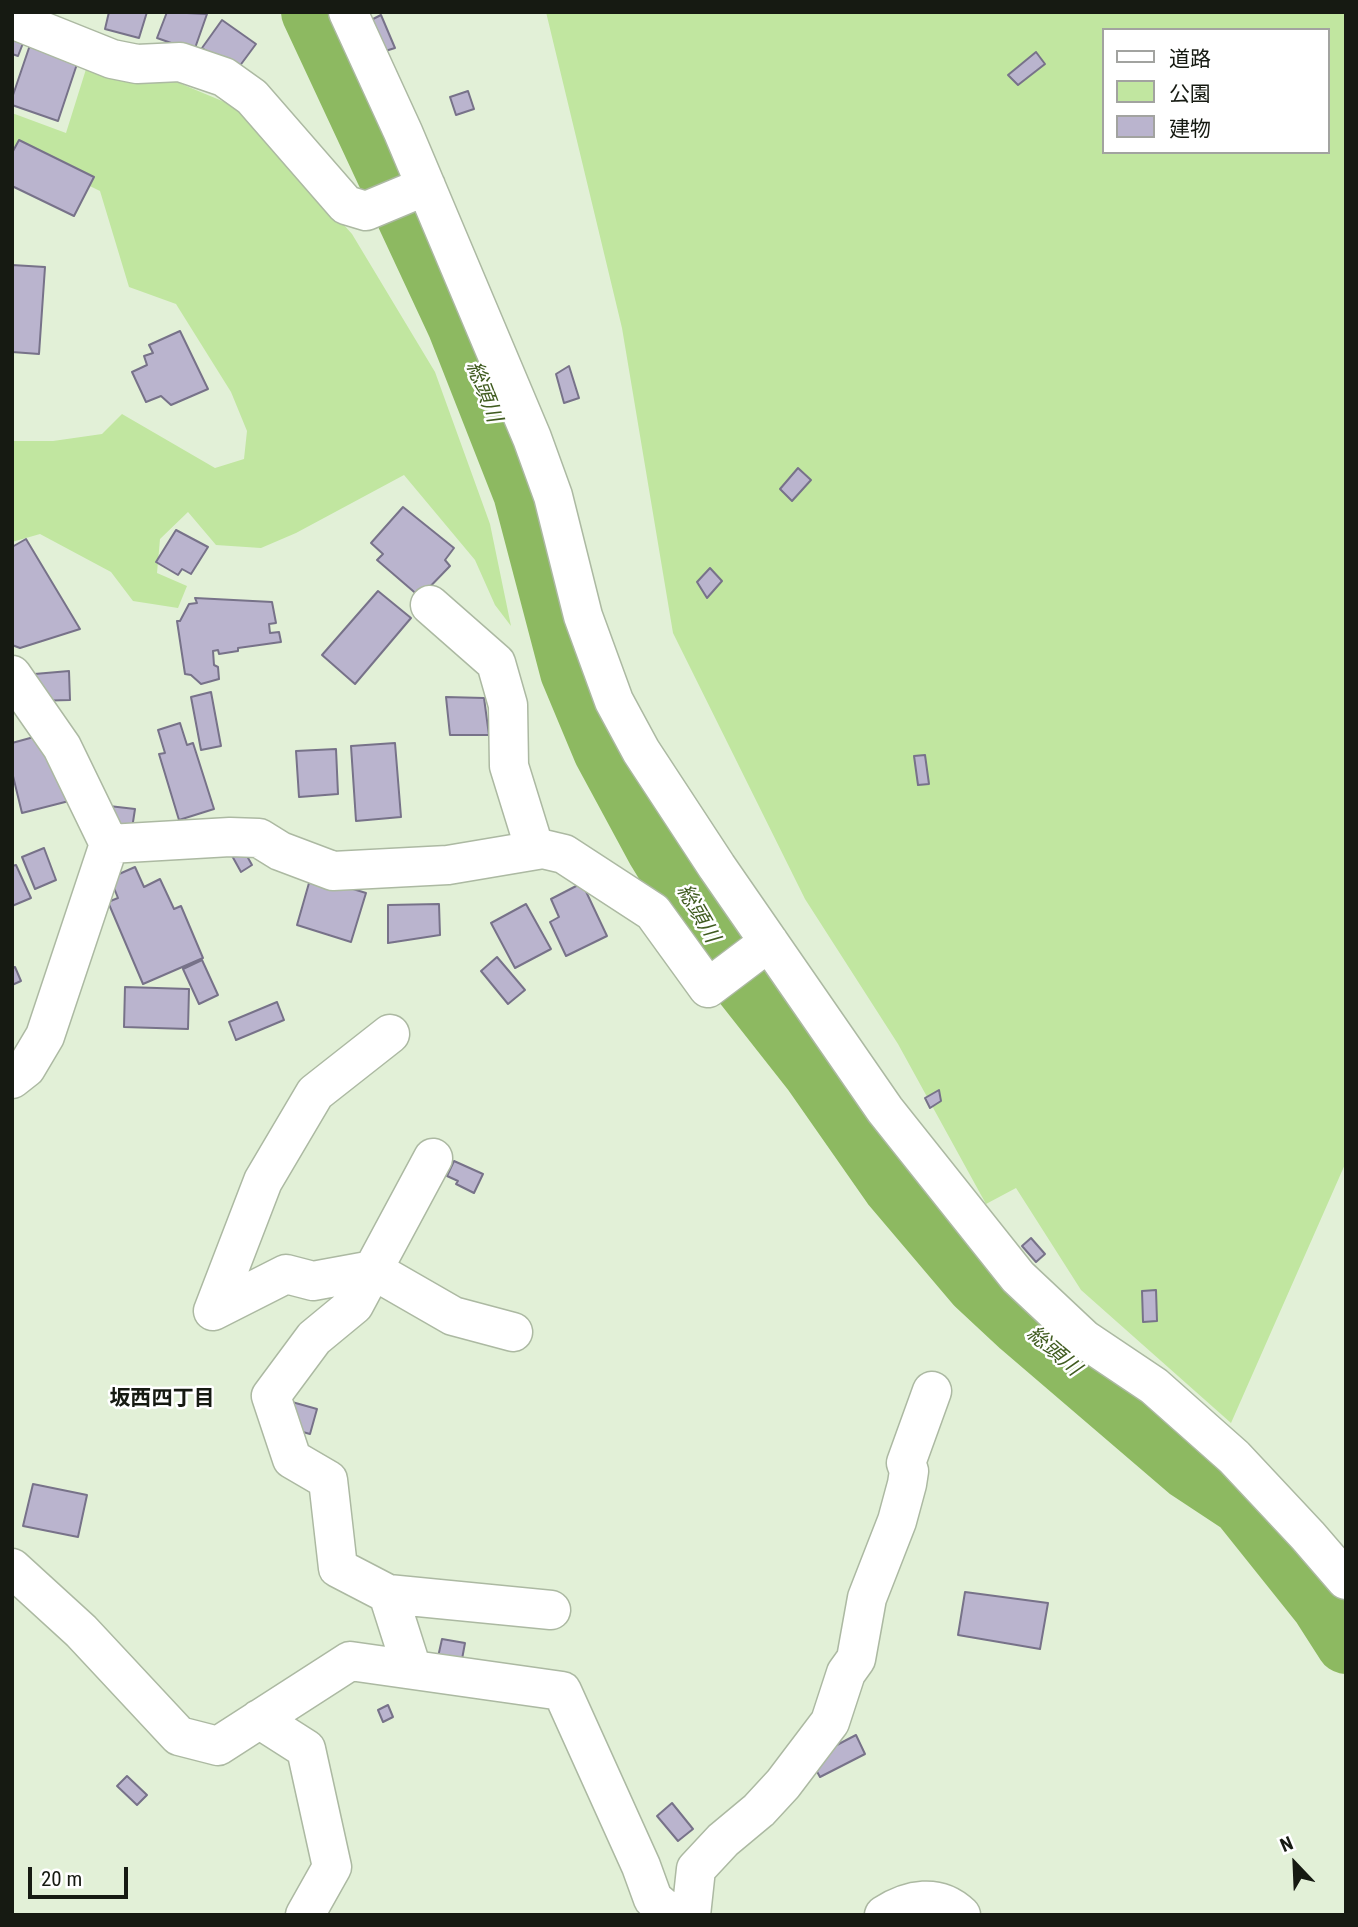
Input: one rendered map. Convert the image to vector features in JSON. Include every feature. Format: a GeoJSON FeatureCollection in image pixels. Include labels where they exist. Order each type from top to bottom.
{"type":"FeatureCollection","features":[{"type":"Feature","properties":{"kind":"street"},"geometry":{"type":"LineString","coordinates":[[348,12],[426,186],[532,438],[553,496],[583,616],[614,701],[640,751],[885,1110],[1017,1277],[1084,1339],[1154,1386],[1234,1457],[1308,1535],[1346,1580]]}},
{"type":"Feature","properties":{"kind":"street"},"geometry":{"type":"LineString","coordinates":[[12,19],[112,59],[137,64],[180,62],[224,77],[252,97],[346,205],[366,211],[426,186]]}},
{"type":"Feature","properties":{"kind":"street"},"geometry":{"type":"LineString","coordinates":[[430,605],[496,663],[508,705],[509,766],[535,850]]}},
{"type":"Feature","properties":{"kind":"street"},"geometry":{"type":"LineString","coordinates":[[12,674],[62,747],[109,844],[45,1036],[26,1068],[12,1079]]}},
{"type":"Feature","properties":{"kind":"street"},"geometry":{"type":"LineString","coordinates":[[109,844],[230,837],[259,838],[280,851],[333,871],[448,865],[543,849],[564,855],[653,912],[708,988],[769,942]]}},
{"type":"Feature","properties":{"kind":"street"},"geometry":{"type":"LineString","coordinates":[[390,1034],[315,1093],[263,1181],[213,1311],[286,1273],[313,1281],[373,1270],[453,1317],[513,1332]]}},
{"type":"Feature","properties":{"kind":"street"},"geometry":{"type":"LineString","coordinates":[[433,1158],[354,1305],[314,1338],[271,1396],[292,1458],[328,1480],[338,1568],[388,1594],[551,1610]]}},
{"type":"Feature","properties":{"kind":"street"},"geometry":{"type":"LineString","coordinates":[[691,1915],[696,1869],[783,1784],[830,1722],[846,1674],[856,1659],[867,1598],[897,1521],[907,1484],[909,1471],[906,1463],[932,1391]]}},
{"type":"Feature","properties":{"kind":"street"},"geometry":{"type":"LineString","coordinates":[[12,1568],[81,1630],[179,1736],[218,1746],[350,1661],[562,1691],[641,1866],[653,1899],[672,1915]]}},
{"type":"Feature","properties":{"kind":"street"},"geometry":{"type":"LineString","coordinates":[[388,1594],[412,1669]]}},
{"type":"Feature","properties":{"kind":"street"},"geometry":{"type":"LineString","coordinates":[[260,1719],[306,1749],[332,1867],[305,1915]]}},
{"type":"Feature","properties":{"kind":"street"},"geometry":{"type":"LineString","coordinates":[[884,1915],[916,1900],[950,1905],[961,1915]]}},
{"type":"Feature","properties":{"kind":"green space"},"geometry":{"type":"Polygon","coordinates":[[[546,12],[1346,12],[1346,1162],[1231,1423],[1081,1290],[1016,1188],[986,1204],[898,1044],[805,899],[673,633],[622,328],[546,12]]]}},
{"type":"Feature","properties":{"kind":"green space"},"geometry":{"type":"Polygon","coordinates":[[[87,66],[155,73],[239,108],[352,234],[435,372],[490,524],[511,626],[495,605],[475,560],[404,475],[296,533],[261,548],[216,545],[188,512],[160,539],[157,573],[187,586],[178,608],[133,601],[111,572],[40,534],[12,542],[12,441],[53,441],[102,434],[122,414],[215,468],[244,459],[247,431],[231,392],[176,304],[129,287],[100,191],[12,148],[12,113],[66,133],[87,66]]]}},
{"type":"Feature","properties":{"kind":"building"},"geometry":{"type":"Polygon","coordinates":[[[109,12],[147,12],[139,38],[105,29],[109,12]]]}},
{"type":"Feature","properties":{"kind":"building"},"geometry":{"type":"Polygon","coordinates":[[[167,12],[207,14],[194,51],[157,38],[167,12]]]}},
{"type":"Feature","properties":{"kind":"building"},"geometry":{"type":"Polygon","coordinates":[[[381,15],[395,48],[382,52],[369,21],[381,15]]]}},
{"type":"Feature","properties":{"kind":"building"},"geometry":{"type":"Polygon","coordinates":[[[222,20],[256,44],[236,71],[202,48],[222,20]]]}},
{"type":"Feature","properties":{"kind":"building"},"geometry":{"type":"Polygon","coordinates":[[[12,27],[27,33],[18,56],[12,54],[12,27]]]}},
{"type":"Feature","properties":{"kind":"building"},"geometry":{"type":"Polygon","coordinates":[[[31,42],[79,58],[58,121],[12,105],[31,42]]]}},
{"type":"Feature","properties":{"kind":"building"},"geometry":{"type":"Polygon","coordinates":[[[1036,52],[1045,64],[1018,85],[1008,75],[1036,52]]]}},
{"type":"Feature","properties":{"kind":"building"},"geometry":{"type":"Polygon","coordinates":[[[468,91],[474,109],[456,115],[450,97],[468,91]]]}},
{"type":"Feature","properties":{"kind":"building"},"geometry":{"type":"Polygon","coordinates":[[[19,140],[94,177],[74,216],[12,186],[12,153],[19,140]]]}},
{"type":"Feature","properties":{"kind":"building"},"geometry":{"type":"Polygon","coordinates":[[[12,265],[45,267],[39,354],[12,352],[12,265]]]}},
{"type":"Feature","properties":{"kind":"building"},"geometry":{"type":"Polygon","coordinates":[[[180,331],[208,389],[171,405],[161,396],[146,402],[132,372],[147,365],[144,356],[153,353],[149,345],[180,331]]]}},
{"type":"Feature","properties":{"kind":"building"},"geometry":{"type":"Polygon","coordinates":[[[569,366],[579,398],[564,403],[556,374],[569,366]]]}},
{"type":"Feature","properties":{"kind":"building"},"geometry":{"type":"Polygon","coordinates":[[[798,468],[811,480],[792,501],[780,489],[798,468]]]}},
{"type":"Feature","properties":{"kind":"building"},"geometry":{"type":"Polygon","coordinates":[[[403,507],[454,548],[445,560],[450,566],[420,597],[377,560],[383,554],[371,543],[403,507]]]}},
{"type":"Feature","properties":{"kind":"building"},"geometry":{"type":"Polygon","coordinates":[[[176,530],[208,547],[191,574],[182,569],[178,575],[156,562],[176,530]]]}},
{"type":"Feature","properties":{"kind":"building"},"geometry":{"type":"Polygon","coordinates":[[[26,539],[80,629],[20,648],[12,645],[12,547],[26,539]]]}},
{"type":"Feature","properties":{"kind":"building"},"geometry":{"type":"Polygon","coordinates":[[[710,568],[722,581],[707,598],[697,582],[710,568]]]}},
{"type":"Feature","properties":{"kind":"building"},"geometry":{"type":"Polygon","coordinates":[[[378,591],[411,618],[355,684],[322,655],[378,591]]]}},
{"type":"Feature","properties":{"kind":"building"},"geometry":{"type":"Polygon","coordinates":[[[195,598],[272,602],[276,623],[269,624],[270,633],[279,632],[281,642],[238,648],[238,651],[219,654],[218,650],[213,651],[219,679],[201,684],[191,675],[185,674],[177,621],[180,621],[189,604],[197,603],[195,598]]]}},
{"type":"Feature","properties":{"kind":"building"},"geometry":{"type":"Polygon","coordinates":[[[69,671],[70,700],[32,701],[23,675],[69,671]]]}},
{"type":"Feature","properties":{"kind":"building"},"geometry":{"type":"Polygon","coordinates":[[[211,692],[221,746],[201,750],[191,697],[211,692]]]}},
{"type":"Feature","properties":{"kind":"building"},"geometry":{"type":"Polygon","coordinates":[[[446,697],[484,698],[489,735],[450,735],[446,697]]]}},
{"type":"Feature","properties":{"kind":"building"},"geometry":{"type":"Polygon","coordinates":[[[180,723],[187,745],[193,743],[214,809],[179,820],[159,754],[165,753],[158,730],[180,723]]]}},
{"type":"Feature","properties":{"kind":"building"},"geometry":{"type":"Polygon","coordinates":[[[52,732],[69,801],[22,813],[12,772],[12,743],[52,732]]]}},
{"type":"Feature","properties":{"kind":"building"},"geometry":{"type":"Polygon","coordinates":[[[395,743],[401,817],[356,821],[351,746],[395,743]]]}},
{"type":"Feature","properties":{"kind":"building"},"geometry":{"type":"Polygon","coordinates":[[[336,749],[338,794],[299,797],[296,751],[336,749]]]}},
{"type":"Feature","properties":{"kind":"building"},"geometry":{"type":"Polygon","coordinates":[[[925,755],[929,784],[918,785],[914,756],[925,755]]]}},
{"type":"Feature","properties":{"kind":"building"},"geometry":{"type":"Polygon","coordinates":[[[109,806],[135,809],[131,835],[106,831],[109,806]]]}},
{"type":"Feature","properties":{"kind":"building"},"geometry":{"type":"Polygon","coordinates":[[[242,847],[252,865],[241,872],[231,854],[242,847]]]}},
{"type":"Feature","properties":{"kind":"building"},"geometry":{"type":"Polygon","coordinates":[[[44,848],[56,880],[35,889],[22,857],[44,848]]]}},
{"type":"Feature","properties":{"kind":"building"},"geometry":{"type":"Polygon","coordinates":[[[16,865],[31,898],[12,906],[12,866],[16,865]]]}},
{"type":"Feature","properties":{"kind":"building"},"geometry":{"type":"Polygon","coordinates":[[[135,867],[144,887],[160,879],[174,909],[181,906],[203,958],[143,984],[108,902],[118,898],[110,878],[135,867]]]}},
{"type":"Feature","properties":{"kind":"building"},"geometry":{"type":"Polygon","coordinates":[[[311,876],[366,893],[351,942],[297,925],[311,876]]]}},
{"type":"Feature","properties":{"kind":"building"},"geometry":{"type":"Polygon","coordinates":[[[582,883],[607,936],[566,956],[550,922],[559,917],[551,899],[582,883]]]}},
{"type":"Feature","properties":{"kind":"building"},"geometry":{"type":"Polygon","coordinates":[[[439,904],[440,935],[388,943],[388,905],[439,904]]]}},
{"type":"Feature","properties":{"kind":"building"},"geometry":{"type":"Polygon","coordinates":[[[526,904],[551,949],[515,968],[491,923],[526,904]]]}},
{"type":"Feature","properties":{"kind":"building"},"geometry":{"type":"Polygon","coordinates":[[[497,957],[525,990],[508,1004],[481,971],[497,957]]]}},
{"type":"Feature","properties":{"kind":"building"},"geometry":{"type":"Polygon","coordinates":[[[202,960],[218,995],[199,1004],[183,969],[202,960]]]}},
{"type":"Feature","properties":{"kind":"building"},"geometry":{"type":"Polygon","coordinates":[[[15,967],[21,981],[12,985],[12,968],[15,967]]]}},
{"type":"Feature","properties":{"kind":"building"},"geometry":{"type":"Polygon","coordinates":[[[125,987],[189,989],[188,1029],[124,1027],[125,987]]]}},
{"type":"Feature","properties":{"kind":"building"},"geometry":{"type":"Polygon","coordinates":[[[277,1002],[284,1020],[236,1040],[229,1022],[277,1002]]]}},
{"type":"Feature","properties":{"kind":"building"},"geometry":{"type":"Polygon","coordinates":[[[939,1090],[941,1101],[930,1108],[925,1098],[939,1090]]]}},
{"type":"Feature","properties":{"kind":"building"},"geometry":{"type":"Polygon","coordinates":[[[454,1161],[483,1174],[474,1193],[447,1176],[454,1161]]]}},
{"type":"Feature","properties":{"kind":"building"},"geometry":{"type":"Polygon","coordinates":[[[1031,1238],[1045,1254],[1036,1262],[1022,1246],[1031,1238]]]}},
{"type":"Feature","properties":{"kind":"building"},"geometry":{"type":"Polygon","coordinates":[[[1156,1290],[1157,1321],[1143,1322],[1142,1291],[1156,1290]]]}},
{"type":"Feature","properties":{"kind":"building"},"geometry":{"type":"Polygon","coordinates":[[[292,1402],[317,1409],[310,1434],[285,1427],[292,1402]]]}},
{"type":"Feature","properties":{"kind":"building"},"geometry":{"type":"Polygon","coordinates":[[[33,1484],[87,1495],[78,1537],[23,1526],[33,1484]]]}},
{"type":"Feature","properties":{"kind":"building"},"geometry":{"type":"Polygon","coordinates":[[[965,1592],[1048,1603],[1040,1649],[958,1635],[965,1592]]]}},
{"type":"Feature","properties":{"kind":"building"},"geometry":{"type":"Polygon","coordinates":[[[442,1639],[465,1643],[460,1670],[436,1666],[442,1639]]]}},
{"type":"Feature","properties":{"kind":"building"},"geometry":{"type":"Polygon","coordinates":[[[388,1705],[393,1717],[383,1722],[378,1710],[388,1705]]]}},
{"type":"Feature","properties":{"kind":"building"},"geometry":{"type":"Polygon","coordinates":[[[856,1735],[865,1754],[820,1777],[810,1759],[856,1735]]]}},
{"type":"Feature","properties":{"kind":"building"},"geometry":{"type":"Polygon","coordinates":[[[127,1776],[147,1795],[137,1805],[117,1786],[127,1776]]]}},
{"type":"Feature","properties":{"kind":"building"},"geometry":{"type":"Polygon","coordinates":[[[672,1803],[693,1829],[678,1841],[657,1816],[672,1803]]]}},
{"type":"Feature","properties":{"kind":"waterway","name":"総頭川"},"geometry":{"type":"LineString","coordinates":[[311,12],[457,325],[523,493],[570,672],[603,751],[656,849],[724,960],[813,1073],[892,1186],[976,1285],[1188,1470],[1241,1505],[1321,1605],[1346,1644]]}},
{"type":"Feature","properties":{"kind":"district","name":"坂西四丁目"},"geometry":{"type":"Point","coordinates":[162,1400]}}]}
